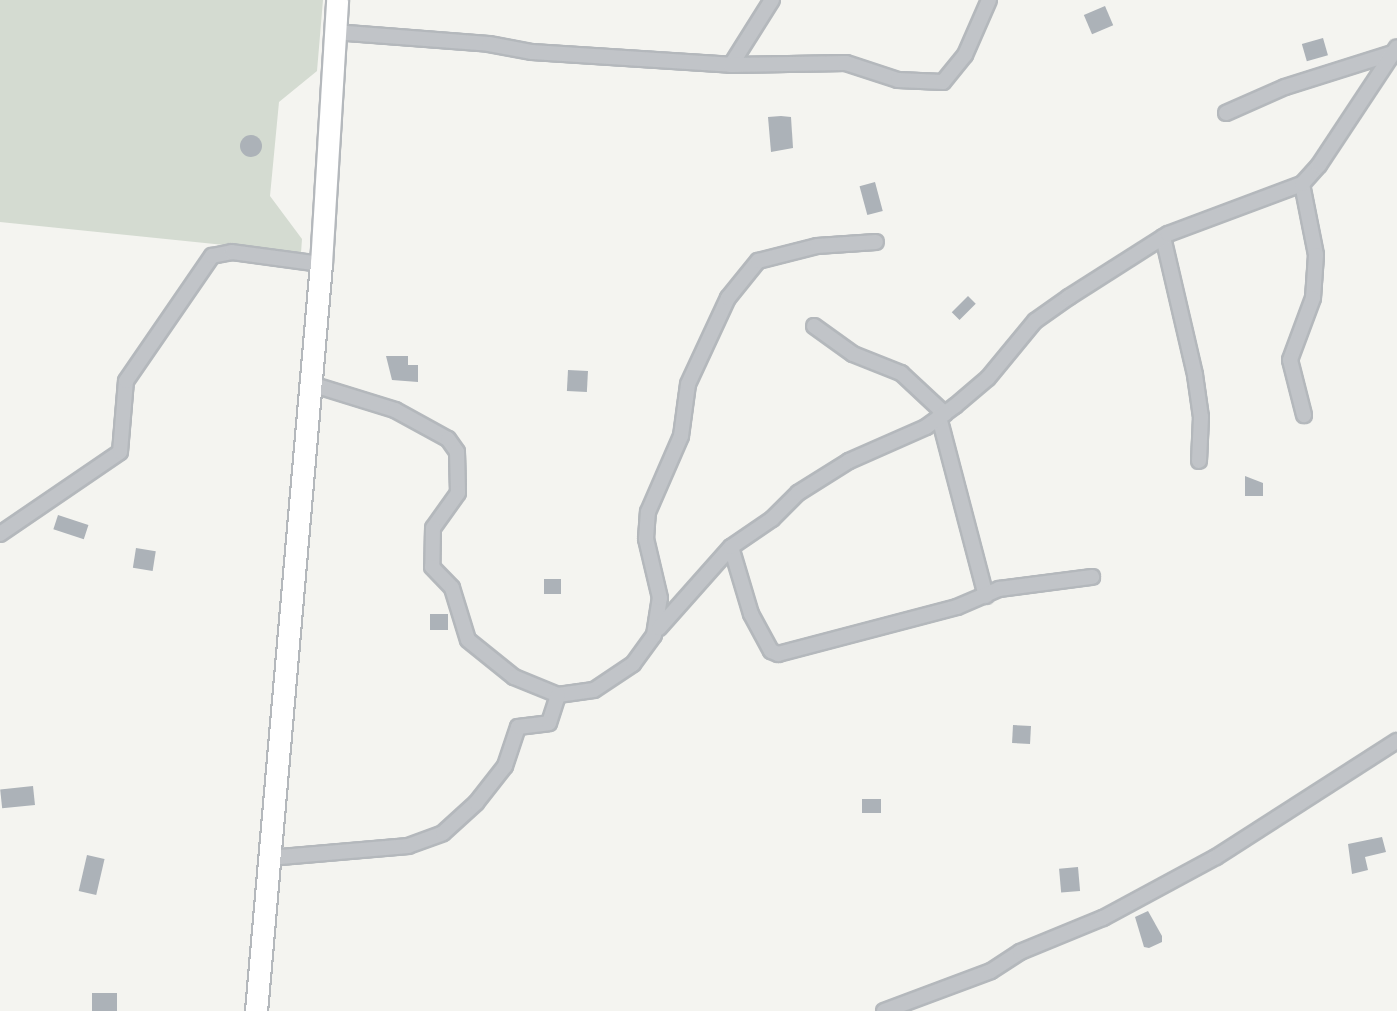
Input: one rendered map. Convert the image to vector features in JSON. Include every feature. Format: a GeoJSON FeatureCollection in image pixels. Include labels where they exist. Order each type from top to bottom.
{"type":"FeatureCollection","features":[{"type":"Feature","properties":{"kind":"street"},"geometry":{"type":"LineString","coordinates":[[256,1011],[321,264],[337,0]]}},
{"type":"Feature","properties":{"kind":"street"},"geometry":{"type":"LineString","coordinates":[[731,65],[772,0]]}},
{"type":"Feature","properties":{"kind":"street"},"geometry":{"type":"LineString","coordinates":[[334,32],[489,44],[531,52],[731,65],[846,63],[898,80],[943,82],[965,55],[989,0]]}},
{"type":"Feature","properties":{"kind":"street"},"geometry":{"type":"LineString","coordinates":[[310,384],[413,417],[453,445],[458,493],[433,528],[432,567],[452,588],[474,648],[514,677],[558,695],[594,690],[633,664],[684,596],[732,547],[820,478],[942,416],[988,378],[1035,321],[1163,237],[1302,184],[1320,165],[1395,50]]}},
{"type":"Feature","properties":{"kind":"street"},"geometry":{"type":"LineString","coordinates":[[1226,113],[1284,87],[1395,50]]}},
{"type":"Feature","properties":{"kind":"street"},"geometry":{"type":"LineString","coordinates":[[1302,184],[1316,255],[1313,298],[1290,360],[1304,415]]}},
{"type":"Feature","properties":{"kind":"street"},"geometry":{"type":"LineString","coordinates":[[1163,237],[1195,375],[1201,417],[1199,460]]}},
{"type":"Feature","properties":{"kind":"street"},"geometry":{"type":"LineString","coordinates":[[654,635],[659,588],[646,538],[648,512],[681,436],[688,383],[728,298],[758,261],[817,246],[876,242]]}},
{"type":"Feature","properties":{"kind":"street"},"geometry":{"type":"LineString","coordinates":[[0,534],[120,452],[124,441],[126,382],[212,256],[232,252],[321,264]]}},
{"type":"Feature","properties":{"kind":"street"},"geometry":{"type":"LineString","coordinates":[[814,326],[853,354],[901,373],[942,416],[986,596]]}},
{"type":"Feature","properties":{"kind":"street"},"geometry":{"type":"LineString","coordinates":[[732,547],[751,614],[771,652],[778,654],[986,596],[999,589],[1092,576]]}},
{"type":"Feature","properties":{"kind":"street"},"geometry":{"type":"LineString","coordinates":[[659,588],[669,596],[684,596]]}},
{"type":"Feature","properties":{"kind":"street"},"geometry":{"type":"LineString","coordinates":[[269,858],[408,846],[443,833],[475,803],[505,766],[518,727],[549,723],[558,695]]}},
{"type":"Feature","properties":{"kind":"street"},"geometry":{"type":"LineString","coordinates":[[884,1011],[991,971],[1020,952],[1103,918],[1216,857],[1397,741]]}},
{"type":"Feature","properties":{"kind":"shaded area"},"geometry":{"type":"Polygon","coordinates":[[[0,0],[323,0],[317,71],[279,102],[270,196],[302,239],[301,253],[0,222],[0,0]]]}},
{"type":"Feature","properties":{"kind":"building"},"geometry":{"type":"Polygon","coordinates":[[[1105,6],[1113,25],[1092,34],[1084,15],[1105,6]]]}},
{"type":"Feature","properties":{"kind":"building"},"geometry":{"type":"Polygon","coordinates":[[[1323,38],[1328,55],[1307,61],[1302,44],[1323,38]]]}},
{"type":"Feature","properties":{"kind":"building"},"geometry":{"type":"Polygon","coordinates":[[[768,117],[791,117],[793,148],[771,152],[768,117]]]}},
{"type":"Feature","properties":{"kind":"building"},"geometry":{"type":"Polygon","coordinates":[[[251,135],[259,138],[262,146],[259,154],[251,157],[243,154],[240,146],[243,138],[251,135]]]}},
{"type":"Feature","properties":{"kind":"building"},"geometry":{"type":"Polygon","coordinates":[[[875,182],[883,211],[867,215],[860,186],[875,182]]]}},
{"type":"Feature","properties":{"kind":"building"},"geometry":{"type":"Polygon","coordinates":[[[968,296],[976,304],[960,320],[952,312],[968,296]]]}},
{"type":"Feature","properties":{"kind":"building"},"geometry":{"type":"Polygon","coordinates":[[[386,356],[408,356],[408,365],[418,365],[418,382],[392,380],[386,356]]]}},
{"type":"Feature","properties":{"kind":"building"},"geometry":{"type":"Polygon","coordinates":[[[568,370],[588,371],[587,392],[567,391],[568,370]]]}},
{"type":"Feature","properties":{"kind":"building"},"geometry":{"type":"Polygon","coordinates":[[[1245,476],[1263,483],[1263,496],[1245,496],[1245,476]]]}},
{"type":"Feature","properties":{"kind":"building"},"geometry":{"type":"Polygon","coordinates":[[[58,515],[88,525],[84,539],[53,529],[58,515]]]}},
{"type":"Feature","properties":{"kind":"building"},"geometry":{"type":"Polygon","coordinates":[[[136,548],[156,551],[153,571],[133,568],[136,548]]]}},
{"type":"Feature","properties":{"kind":"building"},"geometry":{"type":"Polygon","coordinates":[[[544,579],[561,579],[561,594],[544,594],[544,579]]]}},
{"type":"Feature","properties":{"kind":"building"},"geometry":{"type":"Polygon","coordinates":[[[430,614],[448,614],[448,630],[430,630],[430,614]]]}},
{"type":"Feature","properties":{"kind":"building"},"geometry":{"type":"Polygon","coordinates":[[[1013,725],[1031,726],[1030,744],[1012,743],[1013,725]]]}},
{"type":"Feature","properties":{"kind":"building"},"geometry":{"type":"Polygon","coordinates":[[[33,786],[35,805],[2,808],[0,789],[33,786]]]}},
{"type":"Feature","properties":{"kind":"building"},"geometry":{"type":"Polygon","coordinates":[[[862,799],[881,799],[881,813],[862,813],[862,799]]]}},
{"type":"Feature","properties":{"kind":"building"},"geometry":{"type":"Polygon","coordinates":[[[1382,837],[1386,852],[1365,857],[1368,870],[1352,874],[1348,844],[1382,837]]]}},
{"type":"Feature","properties":{"kind":"building"},"geometry":{"type":"Polygon","coordinates":[[[87,855],[105,859],[96,895],[79,891],[87,855]]]}},
{"type":"Feature","properties":{"kind":"building"},"geometry":{"type":"Polygon","coordinates":[[[1078,867],[1080,891],[1061,893],[1059,869],[1078,867]]]}},
{"type":"Feature","properties":{"kind":"building"},"geometry":{"type":"Polygon","coordinates":[[[1148,911],[1162,936],[1162,942],[1149,948],[1144,947],[1135,917],[1148,911]]]}},
{"type":"Feature","properties":{"kind":"building"},"geometry":{"type":"Polygon","coordinates":[[[92,993],[117,993],[117,1011],[92,1011],[92,993]]]}}]}
